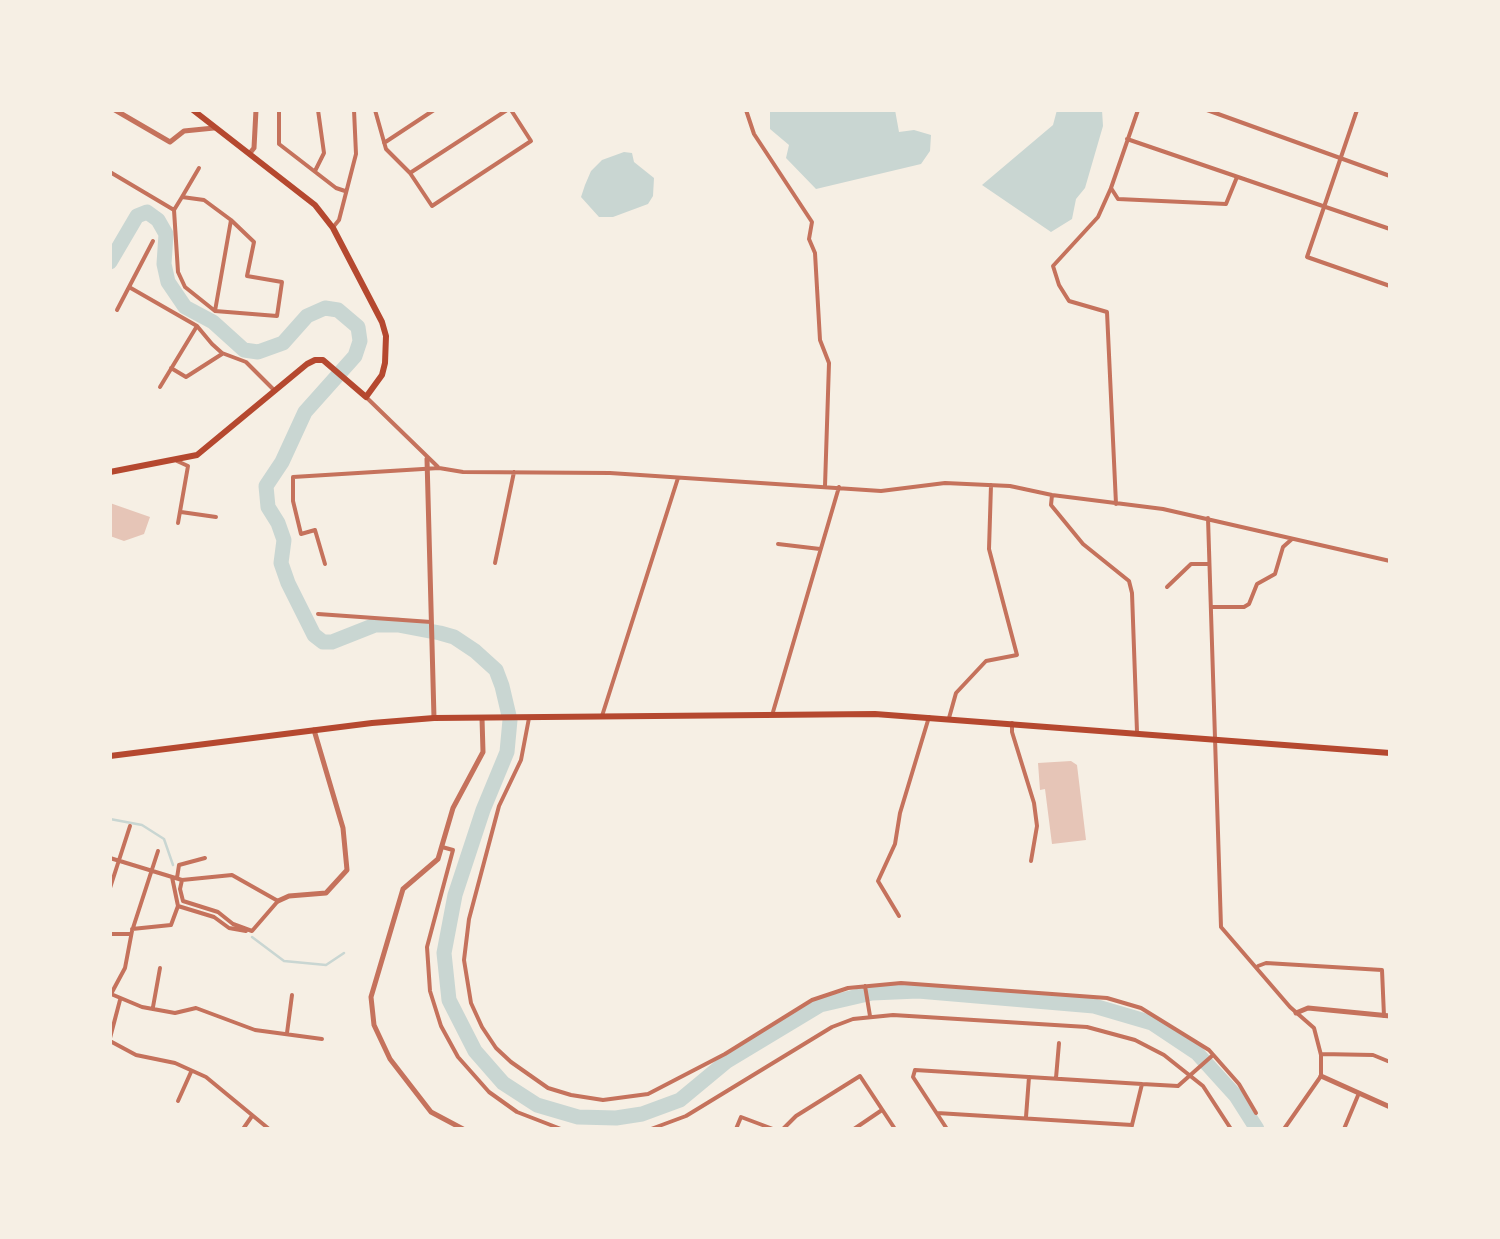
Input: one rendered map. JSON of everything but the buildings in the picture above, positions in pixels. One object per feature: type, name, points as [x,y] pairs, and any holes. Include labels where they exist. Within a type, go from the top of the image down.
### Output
[{"type":"main road","points":[[110,472],[197,455],[306,364],[323,360],[366,397],[382,375],[386,336],[332,228],[316,205],[193,110]]},
{"type":"main road","points":[[110,756],[434,718],[773,714],[929,717],[1390,753]]},
{"type":"street","points":[[115,110],[170,142],[184,131],[214,128]]},
{"type":"street","points":[[250,153],[254,148],[256,110]]},
{"type":"street","points":[[279,110],[279,144],[346,191]]},
{"type":"street","points":[[315,171],[324,153],[318,110]]},
{"type":"street","points":[[332,228],[339,220],[356,154],[354,110]]},
{"type":"street","points":[[375,110],[386,150],[410,173],[432,206],[531,141],[509,110],[410,173]]},
{"type":"street","points":[[384,143],[432,110]]},
{"type":"street","points":[[746,110],[754,134],[812,222],[809,239],[815,254],[820,340],[829,364],[825,486]]},
{"type":"street","points":[[1116,504],[1107,312],[1069,301],[1058,285],[1054,266],[1098,217],[1138,110]]},
{"type":"street","points":[[1207,110],[1390,176]]},
{"type":"street","points":[[1357,110],[1307,257],[1390,286]]},
{"type":"street","points":[[1128,139],[1390,229]]},
{"type":"street","points":[[182,197],[204,200],[254,242],[247,276],[282,282],[277,316],[215,311],[185,287],[178,272],[174,210],[199,168]]},
{"type":"street","points":[[110,172],[174,210]]},
{"type":"street","points":[[126,182],[132,173]]},
{"type":"street","points":[[1112,188],[1118,199],[1226,204],[1237,177]]},
{"type":"street","points":[[215,311],[230,220]]},
{"type":"street","points":[[116,310],[153,241]]},
{"type":"street","points":[[147,253],[154,257]]},
{"type":"street","points":[[129,287],[198,326],[222,353],[246,362],[275,391]]},
{"type":"street","points":[[114,299],[120,303]]},
{"type":"street","points":[[160,387],[198,326]]},
{"type":"street","points":[[172,368],[186,377],[222,353]]},
{"type":"street","points":[[366,397],[439,468]]},
{"type":"street","points":[[427,459],[434,718]]},
{"type":"street","points":[[177,461],[188,466],[178,524]]},
{"type":"street","points":[[325,564],[315,530],[302,534],[293,501],[293,477],[439,468],[463,472],[610,473],[881,491],[944,482],[991,485],[1208,518],[1390,560]]},
{"type":"street","points":[[494,563],[514,472]]},
{"type":"street","points":[[602,716],[678,478]]},
{"type":"street","points":[[949,719],[956,693],[986,661],[1017,655],[989,549],[991,485]]},
{"type":"street","points":[[773,714],[839,487]]},
{"type":"street","points":[[1052,495],[1051,505],[1083,544],[1128,582],[1132,593],[1137,734]]},
{"type":"street","points":[[180,512],[216,517]]},
{"type":"street","points":[[1208,518],[1221,927],[1296,1013],[1314,1028],[1321,1054],[1322,1076],[1284,1129]]},
{"type":"street","points":[[1210,607],[1249,604],[1257,584],[1275,574],[1283,547],[1292,540]]},
{"type":"street","points":[[778,544],[820,549]]},
{"type":"street","points":[[1168,587],[1190,564],[1209,564]]},
{"type":"street","points":[[318,614],[431,624]]},
{"type":"street","points":[[900,916],[878,880],[894,844],[929,717]]},
{"type":"street","points":[[463,1129],[432,1112],[390,1059],[374,1025],[371,998],[403,890],[438,859],[453,808],[483,752],[482,718]]},
{"type":"street","points":[[527,718],[522,760],[499,806],[469,919],[464,960],[471,1003],[482,1027],[496,1048],[548,1088],[584,1098],[648,1094],[725,1054],[812,1000],[900,983],[1107,998],[1158,1016],[1212,1056],[1239,1084],[1256,1113]]},
{"type":"street","points":[[1012,723],[1034,803],[1036,826],[1031,860]]},
{"type":"street","points":[[252,931],[278,901],[289,896],[326,893],[346,870],[343,828],[314,730]]},
{"type":"street","points":[[110,888],[130,826]]},
{"type":"street","points":[[442,847],[452,850],[427,947],[430,991],[441,1026],[458,1056],[489,1092],[518,1112],[561,1129]]},
{"type":"street","points":[[158,851],[132,932],[125,968],[111,994],[120,1000],[175,1013],[196,1008],[255,1030],[322,1039]]},
{"type":"street","points":[[110,858],[177,878],[232,875],[278,901]]},
{"type":"street","points":[[110,934],[171,924],[178,906],[179,864],[204,858]]},
{"type":"street","points":[[177,878],[184,901],[218,912],[233,924],[252,931]]},
{"type":"street","points":[[178,906],[214,917],[236,930],[252,931]]},
{"type":"street","points":[[1258,966],[1266,963],[1382,970],[1387,1016],[1308,1008],[1296,1013]]},
{"type":"street","points":[[153,1006],[160,968]]},
{"type":"street","points":[[160,978],[169,980]]},
{"type":"street","points":[[865,987],[870,1014]]},
{"type":"street","points":[[287,1033],[292,995]]},
{"type":"street","points":[[120,1000],[110,1040],[136,1055],[175,1063],[217,1084],[269,1129]]},
{"type":"street","points":[[651,1129],[686,1116],[832,1027],[870,1014],[1109,1031],[1150,1047],[1192,1075],[1231,1129]]},
{"type":"street","points":[[1056,1078],[1059,1043]]},
{"type":"street","points":[[1321,1054],[1373,1055],[1390,1062]]},
{"type":"street","points":[[947,1129],[912,1077],[916,1070],[1178,1086],[1212,1056]]},
{"type":"street","points":[[178,1101],[191,1072]]},
{"type":"street","points":[[782,1129],[860,1076],[894,1129]]},
{"type":"street","points":[[1322,1076],[1390,1107]]},
{"type":"street","points":[[1026,1118],[1029,1077]]},
{"type":"street","points":[[936,1113],[1132,1127],[1142,1084]]},
{"type":"street","points":[[1344,1129],[1360,1094]]},
{"type":"street","points":[[854,1129],[882,1110]]},
{"type":"street","points":[[242,1129],[252,1116]]},
{"type":"street","points":[[736,1129],[741,1116],[773,1129]]},
{"type":"shaded area","points":[[770,110],[895,110],[899,132],[914,130],[931,135],[930,151],[921,164],[816,189],[786,158],[789,145],[770,129]]},
{"type":"shaded area","points":[[1057,110],[1102,110],[1103,126],[1072,219],[1051,232],[982,185],[1053,125]]},
{"type":"shaded area","points":[[632,153],[634,162],[654,178],[653,196],[648,204],[613,217],[599,217],[581,197],[585,185],[602,160]]},
{"type":"waterway","points":[[110,262],[137,216],[147,212],[158,220],[166,234],[164,264],[168,282],[185,307],[213,322],[244,350],[258,352],[283,343],[307,316],[325,308],[338,310],[358,327],[360,341],[355,356],[305,412],[266,486],[268,507],[284,540],[281,563],[288,583],[314,635],[323,642],[375,625],[398,625],[454,637],[496,670],[510,720],[507,752],[455,895],[444,953],[449,1000],[475,1051],[503,1083],[537,1105],[578,1117],[642,1114],[680,1100],[727,1061],[820,1005],[872,993],[918,991],[1094,1006],[1152,1023],[1197,1053],[1236,1096],[1257,1129]]},
{"type":"waterway","points":[[110,819],[142,825],[164,839],[173,865]]},
{"type":"waterway","points":[[252,937],[284,961],[326,965],[344,953]]}]
